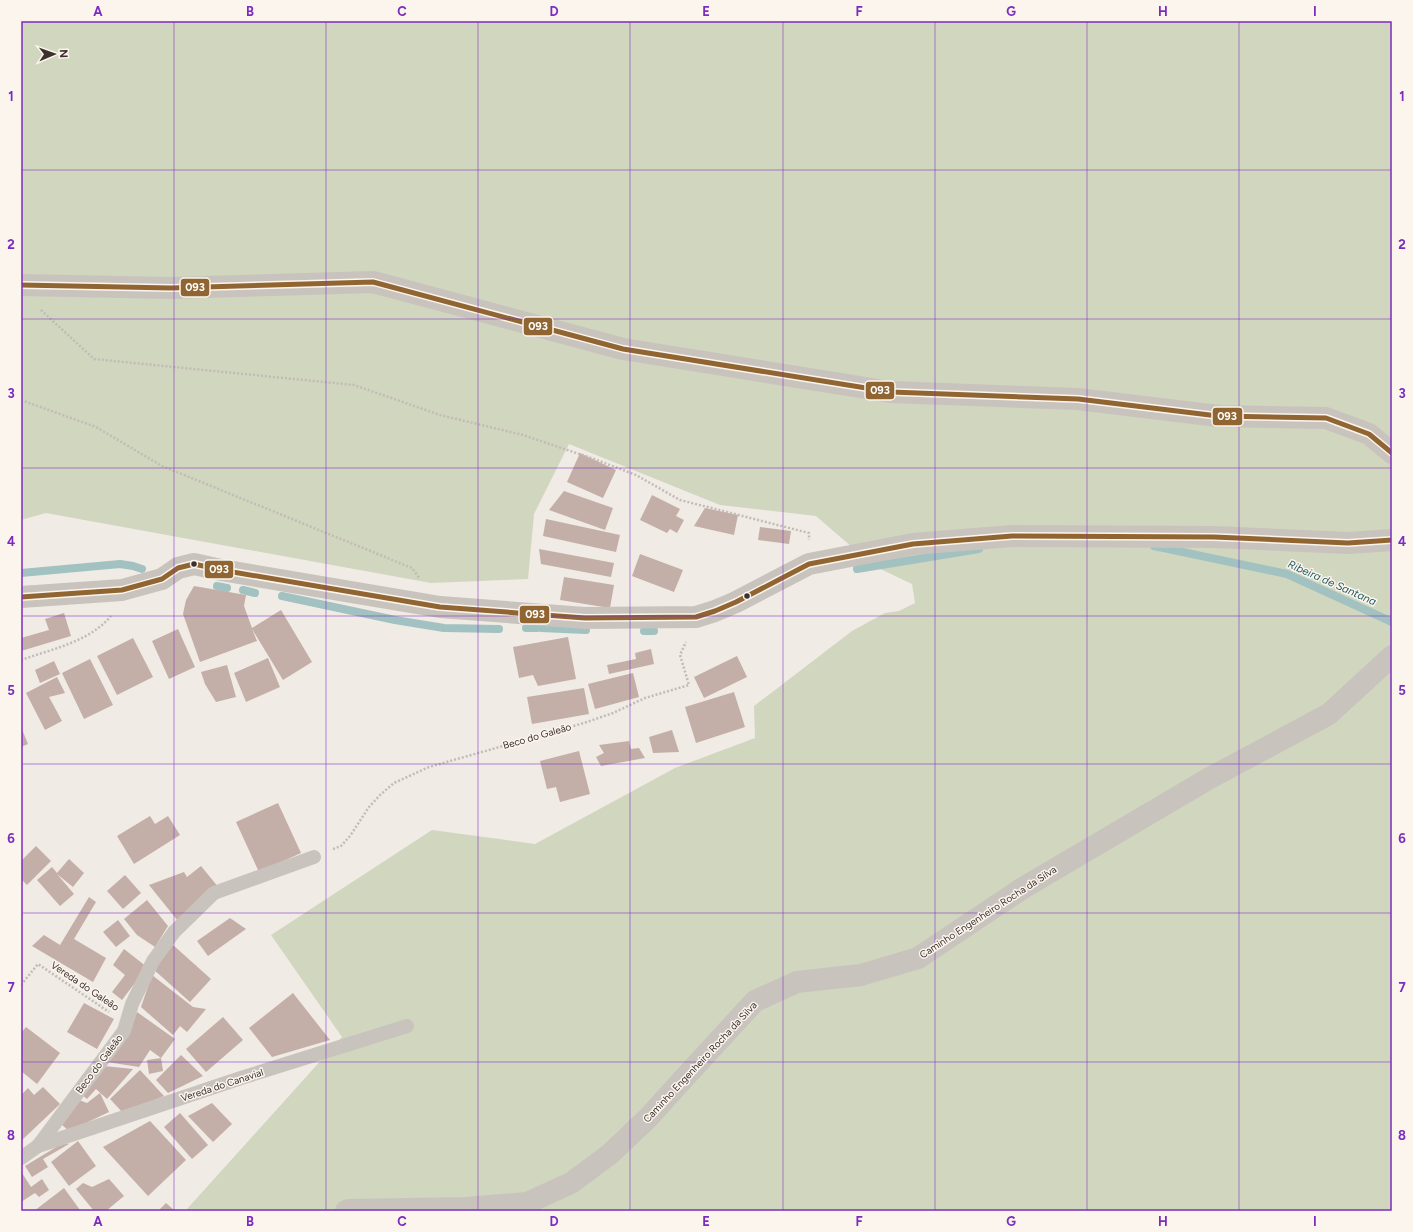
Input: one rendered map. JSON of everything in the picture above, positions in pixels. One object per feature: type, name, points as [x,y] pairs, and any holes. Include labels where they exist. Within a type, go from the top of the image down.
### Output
[{"type":"street","points":[[21,285],[171,288],[373,282],[623,349],[891,392],[1078,399],[1218,416],[1326,418],[1369,434],[1392,453]]},
{"type":"street","points":[[21,597],[122,590],[162,579],[178,568],[194,564],[221,570],[440,607],[585,618],[696,617],[736,602],[809,564],[913,544],[1012,536],[1214,537],[1348,544],[1392,540]]},
{"type":"street","name":"Caminho Engenheiro Rocha da Silva","points":[[346,1211],[466,1208],[527,1203],[571,1183],[610,1154],[649,1118],[755,1000],[797,982],[861,975],[918,958],[1023,888],[1208,779],[1329,714],[1392,656]]},
{"type":"lane","name":"Beco do Galeão","points":[[21,1158],[38,1146],[124,1030],[132,1004],[153,961],[174,932],[214,893],[314,857]]},
{"type":"lane","name":"Vereda do Canavial","points":[[38,1146],[241,1078],[407,1026]]},
{"type":"path","points":[[38,307],[94,358],[354,385],[440,415],[523,435],[587,456],[636,475],[680,500],[809,533],[809,564]]},
{"type":"path","points":[[21,400],[96,427],[162,466],[412,568],[422,581]]},
{"type":"path","points":[[21,660],[85,638],[103,625],[116,609],[122,590]]},
{"type":"path","name":"Beco do Galeão","points":[[341,846],[350,836],[369,808],[380,795],[394,783],[429,767],[584,723],[613,713],[645,698],[689,685],[680,655],[696,617]]},
{"type":"path","name":"Vereda do Galeão","points":[[21,986],[38,964],[126,1023]]},
{"type":"green space","points":[[21,21],[1392,21],[1392,1211],[187,1211],[187,1209],[342,1037],[271,935],[432,830],[535,844],[675,768],[755,738],[754,706],[852,631],[885,613],[899,611],[915,603],[912,584],[874,566],[816,516],[720,505],[569,444],[534,514],[528,579],[431,583],[46,513],[21,520]]},
{"type":"building","points":[[580,453],[616,470],[603,498],[567,482]]},
{"type":"building","points":[[564,491],[613,508],[605,530],[549,510]]},
{"type":"building","points":[[652,495],[680,509],[676,516],[684,520],[677,533],[670,529],[667,533],[640,520]]},
{"type":"building","points":[[705,508],[738,515],[734,535],[694,526]]},
{"type":"building","points":[[546,519],[620,535],[616,552],[543,536]]},
{"type":"building","points":[[760,527],[791,531],[789,544],[758,540]]},
{"type":"building","points":[[539,549],[614,563],[611,577],[541,564]]},
{"type":"building","points":[[640,554],[683,570],[674,592],[632,576]]},
{"type":"building","points":[[564,577],[614,585],[610,608],[560,600]]},
{"type":"building","points":[[194,586],[246,595],[244,606],[252,628],[281,610],[312,662],[283,680],[252,629],[257,641],[200,662],[183,614],[186,600]]},
{"type":"building","points":[[64,613],[71,636],[21,651],[21,638],[49,630],[45,619]]},
{"type":"building","points":[[178,629],[195,667],[169,679],[152,641]]},
{"type":"building","points":[[568,637],[576,679],[538,686],[533,675],[519,678],[513,647]]},
{"type":"building","points":[[133,638],[153,677],[117,695],[97,656]]},
{"type":"building","points":[[651,649],[654,664],[609,674],[607,665],[636,659],[635,653]]},
{"type":"building","points":[[737,656],[747,677],[704,698],[694,677]]},
{"type":"building","points":[[268,658],[280,687],[246,702],[234,673]]},
{"type":"building","points":[[90,659],[113,705],[84,719],[62,673]]},
{"type":"building","points":[[54,661],[60,674],[40,683],[35,670]]},
{"type":"building","points":[[227,665],[236,697],[216,702],[205,684],[201,672]]},
{"type":"building","points":[[633,673],[639,697],[595,709],[588,684]]},
{"type":"building","points":[[57,677],[65,693],[49,697],[62,721],[45,730],[26,693]]},
{"type":"building","points":[[584,688],[589,714],[532,724],[527,697]]},
{"type":"building","points":[[734,692],[745,727],[696,743],[685,707]]},
{"type":"building","points":[[21,727],[28,744],[21,747]]},
{"type":"building","points":[[672,730],[679,752],[653,753],[649,737]]},
{"type":"building","points":[[629,741],[631,749],[639,748],[645,758],[601,766],[596,757],[604,753],[599,745]]},
{"type":"building","points":[[579,751],[590,794],[560,802],[556,787],[547,789],[540,761]]},
{"type":"building","points":[[278,803],[301,853],[259,872],[236,822]]},
{"type":"building","points":[[150,816],[155,824],[168,816],[180,835],[134,864],[117,836]]},
{"type":"building","points":[[36,846],[51,861],[27,885],[21,879],[21,861]]},
{"type":"building","points":[[69,859],[84,873],[73,887],[57,874],[74,894],[60,906],[37,880],[52,867],[57,873]]},
{"type":"building","points":[[201,866],[219,888],[178,921],[149,885],[184,872],[187,877]]},
{"type":"building","points":[[125,875],[141,893],[123,909],[107,891]]},
{"type":"building","points":[[89,897],[96,902],[74,939],[106,958],[93,982],[32,946],[44,935],[60,945]]},
{"type":"building","points":[[147,900],[168,926],[155,947],[137,935],[124,919]]},
{"type":"building","points":[[230,918],[246,929],[208,956],[197,941]]},
{"type":"building","points":[[118,920],[130,936],[116,947],[103,932]]},
{"type":"building","points":[[173,945],[211,979],[190,1002],[153,969]]},
{"type":"building","points":[[124,949],[147,967],[122,1000],[112,992],[125,975],[113,965]]},
{"type":"building","points":[[152,975],[193,1007],[206,1009],[187,1032],[180,1026],[173,1035],[141,1007]]},
{"type":"building","points":[[293,993],[330,1040],[272,1057],[249,1028]]},
{"type":"building","points":[[84,1003],[114,1019],[97,1049],[67,1032]]},
{"type":"building","points":[[137,1012],[175,1039],[161,1058],[150,1050],[139,1067],[107,1062],[128,1036]]},
{"type":"building","points":[[223,1017],[243,1040],[206,1072],[186,1049]]},
{"type":"building","points":[[26,1027],[60,1053],[37,1084],[21,1071],[21,1033]]},
{"type":"building","points":[[181,1055],[203,1076],[168,1093],[156,1080]]},
{"type":"building","points":[[161,1058],[163,1071],[149,1074],[147,1060]]},
{"type":"building","points":[[104,1066],[133,1069],[107,1099],[96,1089],[87,1099],[80,1093]]},
{"type":"building","points":[[140,1070],[164,1096],[123,1113],[110,1099]]},
{"type":"building","points":[[43,1087],[60,1104],[21,1141],[21,1095],[28,1088],[34,1095]]},
{"type":"building","points":[[100,1093],[109,1112],[69,1131],[61,1124],[79,1100],[87,1103]]},
{"type":"building","points":[[212,1103],[232,1124],[213,1142],[188,1116]]},
{"type":"building","points":[[180,1113],[208,1145],[192,1159],[164,1127]]},
{"type":"building","points":[[150,1121],[186,1160],[148,1196],[103,1147]]},
{"type":"building","points":[[78,1141],[96,1166],[69,1186],[51,1162]]},
{"type":"building","points":[[63,1143],[69,1144],[43,1159],[48,1167],[32,1177],[25,1166]]},
{"type":"building","points":[[21,1173],[31,1187],[42,1179],[49,1190],[39,1197],[35,1193],[21,1202]]},
{"type":"building","points":[[109,1179],[124,1196],[106,1211],[94,1211],[76,1189],[83,1183],[92,1187]]},
{"type":"building","points":[[64,1188],[80,1210],[34,1211]]},
{"type":"building","points":[[166,1203],[175,1211],[158,1211]]},
{"type":"waterway","name":"Ribeira de Santana","points":[[1154,546],[1287,574],[1392,622]]},
{"type":"waterway","name":"Ribeira de Santana","points":[[857,569],[979,549]]},
{"type":"waterway","name":"Ribeira de Santana","points":[[21,573],[120,564],[142,569]]},
{"type":"waterway","name":"Ribeira de Santana","points":[[217,586],[227,588]]},
{"type":"waterway","name":"Ribeira de Santana","points":[[243,590],[255,593]]},
{"type":"waterway","name":"Ribeira de Santana","points":[[282,596],[395,620],[444,628],[499,629]]},
{"type":"waterway","name":"Ribeira de Santana","points":[[526,628],[537,628]]},
{"type":"waterway","name":"Ribeira de Santana","points":[[541,628],[586,630]]},
{"type":"waterway","name":"Ribeira de Santana","points":[[644,631],[654,631]]},
{"type":"transit line","name":"093","points":[[21,285],[171,288],[373,282],[623,349],[891,392],[1078,399],[1218,416],[1326,418],[1369,434],[1392,453]]},
{"type":"transit line","name":"093","points":[[21,597],[122,590],[162,579],[178,568],[194,564],[221,570],[440,607],[585,618],[696,617],[736,602],[809,564],[913,544],[1012,536],[1214,537],[1348,543],[1392,540]]}]
